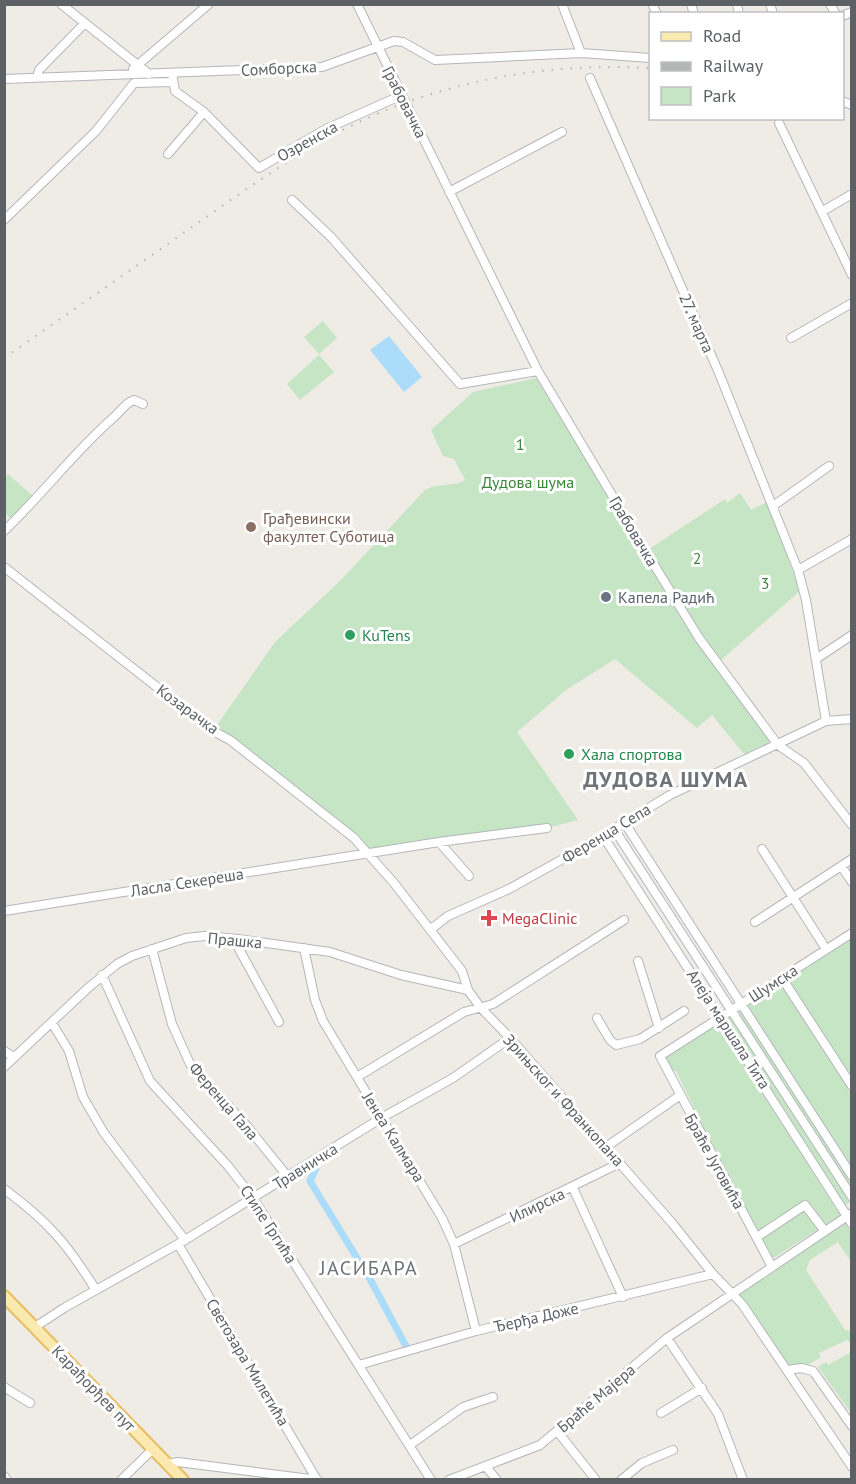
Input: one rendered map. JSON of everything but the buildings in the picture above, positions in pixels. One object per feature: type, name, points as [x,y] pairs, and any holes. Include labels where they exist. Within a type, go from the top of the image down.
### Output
[{"type":"main road","name":"Карађорђев пут","points":[[6,1300],[183,1479]]},
{"type":"street","points":[[62,4],[135,66],[149,74]]},
{"type":"street","points":[[129,75],[135,66],[209,4]]},
{"type":"street","name":"Грабовачка","points":[[357,4],[538,370],[699,638],[778,745],[804,763],[852,825]]},
{"type":"street","points":[[562,4],[581,53]]},
{"type":"street","points":[[36,77],[39,70],[85,23]]},
{"type":"street","name":"Сомборска","points":[[4,79],[149,74],[172,78],[322,67],[376,46],[400,41],[428,58],[439,61],[581,53],[649,58]]},
{"type":"street","points":[[4,220],[96,131],[134,83],[172,78]]},
{"type":"street","name":"Озренска","points":[[172,78],[175,91],[204,112],[259,168],[326,129],[402,95]]},
{"type":"street","name":"27. марта","points":[[590,78],[719,373],[798,570],[826,721]]},
{"type":"street","points":[[168,154],[204,112]]},
{"type":"street","points":[[779,123],[852,275]]},
{"type":"street","points":[[449,192],[562,132]]},
{"type":"street","points":[[823,211],[852,194]]},
{"type":"street","points":[[292,200],[331,237],[460,384],[538,370]]},
{"type":"street","points":[[791,338],[852,303]]},
{"type":"street","points":[[4,531],[38,498],[94,433],[115,417],[129,401],[134,400],[143,404]]},
{"type":"street","points":[[773,506],[829,466]]},
{"type":"street","points":[[798,570],[852,539]]},
{"type":"street","name":"Козарачка","points":[[4,567],[213,731],[230,740],[298,793],[369,853]]},
{"type":"street","points":[[816,659],[852,635]]},
{"type":"street","name":"Ференца Сепа","points":[[431,929],[448,916],[509,890],[670,795],[826,721],[852,719]]},
{"type":"street","name":"Алеја маршала Тита","points":[[624,822],[852,1176]]},
{"type":"street","name":"Ференца Сепа","points":[[369,853],[548,828]]},
{"type":"street","name":"Алеја маршала Тита","points":[[614,829],[852,1197]]},
{"type":"street","name":"Алеја маршала Тита","points":[[603,836],[849,1214],[852,1224]]},
{"type":"street","points":[[439,842],[469,876]]},
{"type":"street","points":[[762,849],[826,949]]},
{"type":"street","name":"Ласла Секереша","points":[[4,911],[369,853]]},
{"type":"street","name":"Зрињског и Франкопана","points":[[369,853],[462,971],[468,990],[480,1007],[510,1038],[620,1163],[713,1274],[742,1304],[852,1467]]},
{"type":"street","points":[[755,922],[852,859]]},
{"type":"street","points":[[841,866],[852,882]]},
{"type":"street","points":[[357,1077],[464,1012],[493,1004],[624,920]]},
{"type":"street","name":"Шумска","points":[[660,1056],[852,933]]},
{"type":"street","name":"Прашка","points":[[4,1067],[102,975],[132,956],[186,938],[205,936],[238,939],[330,952],[445,987],[468,990]]},
{"type":"street","points":[[238,939],[239,949],[279,1022]]},
{"type":"street","name":"Јенеа Калмара","points":[[304,948],[315,1000],[323,1021],[416,1172],[454,1244],[476,1331]]},
{"type":"street","name":"Ференца Гала","points":[[152,949],[172,1024],[190,1064],[246,1125],[288,1177]]},
{"type":"street","points":[[638,961],[659,1028]]},
{"type":"street","name":"Стипе Гргића","points":[[102,975],[150,1081],[228,1166],[253,1198],[431,1479]]},
{"type":"street","points":[[782,978],[852,1086]]},
{"type":"street","points":[[597,1018],[616,1045],[640,1039],[684,1011]]},
{"type":"street","name":"Светозара Милетића","points":[[52,1023],[69,1051],[83,1098],[104,1133],[181,1242],[318,1479]]},
{"type":"street","name":"Травничка","points":[[35,1327],[181,1242],[382,1117],[453,1078],[510,1038]]},
{"type":"street","points":[[4,1051],[14,1058]]},
{"type":"street","name":"Браће Југовића","points":[[660,1056],[771,1265]]},
{"type":"street","points":[[606,1147],[680,1096]]},
{"type":"street","name":"Илирска","points":[[454,1244],[573,1188],[620,1163]]},
{"type":"street","points":[[573,1188],[623,1297]]},
{"type":"street","points":[[4,1189],[41,1216],[66,1245],[96,1290]]},
{"type":"street","points":[[757,1237],[805,1205],[824,1230]]},
{"type":"street","name":"Браће Мајера","points":[[448,1479],[486,1467],[540,1445],[667,1338],[849,1214]]},
{"type":"street","name":"Ђерђа Доже","points":[[359,1365],[476,1331],[713,1274]]},
{"type":"street","points":[[667,1338],[718,1414],[743,1479]]},
{"type":"street","points":[[788,1370],[801,1368],[813,1371],[852,1426]]},
{"type":"street","points":[[4,1387],[30,1402]]},
{"type":"street","points":[[660,1413],[702,1388]]},
{"type":"street","points":[[410,1445],[463,1407],[493,1397]]},
{"type":"street","points":[[557,1431],[596,1479]]},
{"type":"street","points":[[121,1479],[153,1449]]},
{"type":"street","points":[[621,1479],[642,1463],[673,1450]]},
{"type":"street","points":[[168,1464],[178,1462],[318,1479]]},
{"type":"street","points":[[486,1467],[497,1479]]},
{"type":"street","points":[[4,1476],[8,1479]]},
{"type":"green space","points":[[323,321],[337,338],[319,354],[304,337]]},
{"type":"green space","points":[[319,355],[334,372],[300,400],[287,384]]},
{"type":"green space","points":[[536,378],[634,538],[774,744],[748,759],[712,715],[697,728],[615,659],[566,690],[517,732],[578,820],[547,828],[369,853],[213,731],[275,642],[340,581],[425,490],[465,480],[454,459],[443,456],[431,430],[473,392]]},
{"type":"green space","points":[[8,474],[34,497],[13,521],[5,513],[5,478]]},
{"type":"green space","points":[[740,493],[751,510],[767,502],[800,591],[721,660],[701,634],[649,549],[725,499],[727,503]]},
{"type":"green space","points":[[851,936],[851,1168],[748,1008],[743,1006]]},
{"type":"green space","points":[[742,1010],[851,1179],[851,1188],[738,1013]]},
{"type":"green space","points":[[731,1017],[850,1202],[844,1206],[847,1211],[770,1260],[695,1119],[698,1116],[676,1071],[670,1071],[662,1057],[721,1018],[721,1026],[836,1209],[843,1206],[726,1020]]},
{"type":"green space","points":[[844,1221],[851,1232],[851,1262],[838,1242],[810,1260],[806,1270],[845,1330],[851,1331],[851,1343],[847,1340],[819,1353],[821,1357],[805,1367],[789,1368],[735,1293]]},
{"type":"green space","points":[[851,1352],[851,1413],[818,1367],[826,1362],[828,1365]]},
{"type":"water","points":[[389,336],[422,377],[404,392],[370,350]]},
{"type":"waterway","points":[[318,1158],[310,1181],[371,1281],[408,1350]]},
{"type":"railway","points":[[4,358],[277,169],[339,132],[375,115],[451,88],[530,72],[570,68],[649,68]]},
{"type":"railway","points":[[844,114],[852,117]]},
{"type":"place","name":"Грађевински факултет Суботица","points":[[251,527]]},
{"type":"place","name":"Капела Радић","points":[[606,597]]},
{"type":"place","name":"KuTens","points":[[350,635]]},
{"type":"place","name":"Хала спортова","points":[[569,754]]},
{"type":"place","name":"MegaClinic","points":[[489,918]]},
{"type":"district","name":"ДУДОВА ШУМА","points":[[666,779]]},
{"type":"district","name":"ЈАСИБАРА","points":[[369,1268]]},
{"type":"park label","name":"1","points":[[520,444]]},
{"type":"park label","name":"Дудова шума","points":[[528,482]]},
{"type":"park label","name":"2","points":[[697,558]]},
{"type":"park label","name":"3","points":[[765,583]]}]
